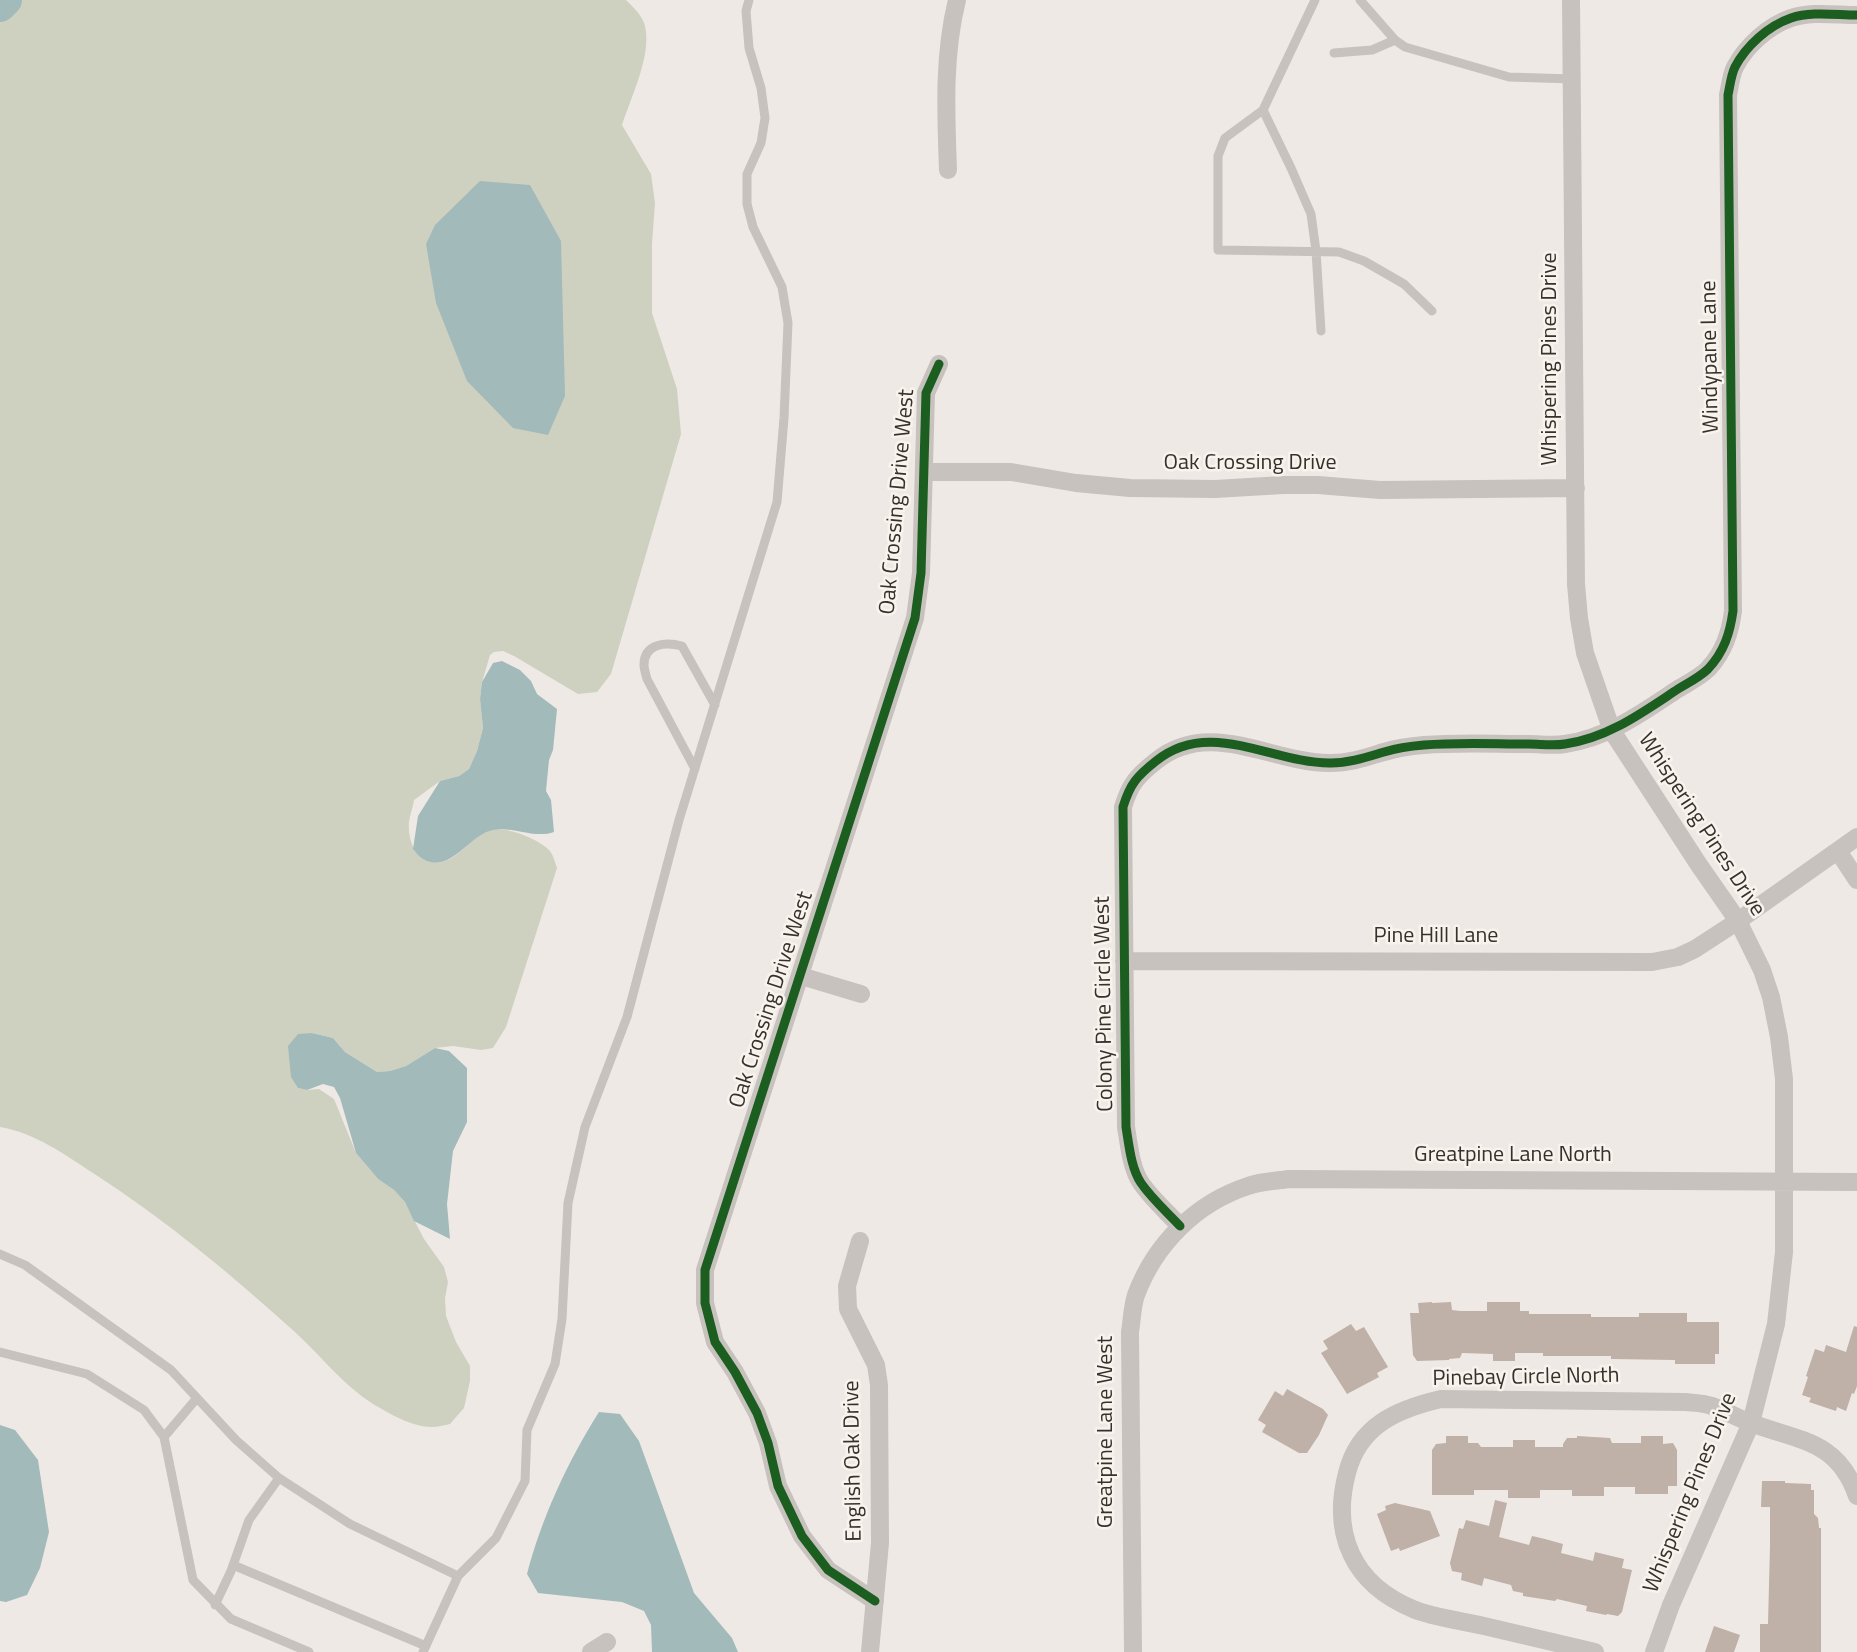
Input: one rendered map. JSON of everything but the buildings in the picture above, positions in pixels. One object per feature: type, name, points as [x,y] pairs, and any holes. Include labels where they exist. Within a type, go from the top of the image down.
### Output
[{"type":"street","points":[[948,171],[946,108],[948,45],[957,0]]},
{"type":"street","name":"Whispering Pines Drive","points":[[1571,0],[1576,584],[1585,653],[1612,731],[1738,921],[1762,970],[1771,997],[1784,1079],[1784,1252],[1776,1324],[1751,1423],[1671,1605],[1654,1652]]},
{"type":"street","name":"Windypane Lane","points":[[1144,770],[1164,755],[1188,746],[1210,742],[1235,744],[1306,761],[1332,764],[1413,746],[1436,744],[1565,744],[1612,731],[1707,670],[1720,653],[1730,632],[1733,611],[1728,95],[1734,69],[1749,46],[1770,29],[1791,18],[1815,15],[1857,15]]},
{"type":"street","name":"Oak Crossing Drive West","points":[[874,1601],[828,1569],[802,1536],[778,1485],[768,1443],[757,1413],[735,1372],[715,1342],[705,1303],[705,1270],[915,618],[921,573],[926,393],[939,364]]},
{"type":"street","name":"Oak Crossing Drive","points":[[924,472],[1011,472],[1076,483],[1130,488],[1215,489],[1318,485],[1380,490],[1576,489]]},
{"type":"street","name":"Colony Pine Circle West","points":[[1144,770],[1129,787],[1123,807],[1126,1127],[1130,1150],[1140,1181],[1180,1226]]},
{"type":"street","name":"Pine Hill Lane","points":[[1124,961],[1652,962],[1678,957],[1695,949],[1857,837]]},
{"type":"street","points":[[1838,851],[1857,880]]},
{"type":"street","points":[[801,976],[861,994]]},
{"type":"street","name":"Greatpine Lane North","points":[[1180,1226],[1211,1202],[1250,1185],[1289,1179],[1857,1182]]},
{"type":"street","name":"Greatpine Lane West","points":[[1132,1652],[1130,1332],[1135,1298],[1149,1265],[1180,1226]]},
{"type":"street","name":"English Oak Drive","points":[[860,1241],[847,1286],[848,1309],[876,1365],[879,1385],[880,1543],[870,1652]]},
{"type":"street","name":"Pinebay Circle North","points":[[1594,1652],[1414,1610],[1380,1592],[1359,1568],[1345,1542],[1341,1518],[1343,1488],[1350,1459],[1367,1434],[1389,1416],[1413,1406],[1441,1400],[1685,1402],[1712,1406],[1751,1423],[1815,1444],[1838,1460],[1851,1479],[1857,1496]]},
{"type":"lane","points":[[233,1565],[424,1649],[458,1576],[495,1538],[525,1480],[527,1430],[555,1364],[562,1319],[568,1203],[585,1127],[627,1017],[679,820],[777,502],[784,418],[788,323],[782,287],[753,227],[747,204],[747,174],[761,143],[765,118],[761,88],[749,48],[746,11],[749,0]]},
{"type":"lane","points":[[1315,0],[1263,110],[1225,138],[1218,156],[1218,250],[1339,252],[1364,261],[1404,284],[1431,312]]},
{"type":"lane","points":[[1360,0],[1395,40],[1405,47],[1509,77],[1573,79]]},
{"type":"lane","points":[[1334,53],[1372,50],[1395,40]]},
{"type":"lane","points":[[1263,110],[1311,214],[1316,251],[1321,331]]},
{"type":"lane","points":[[695,769],[647,680],[644,663],[648,651],[657,645],[669,643],[682,646],[715,705]]},
{"type":"lane","points":[[0,1254],[25,1265],[171,1370],[236,1440],[279,1478],[350,1524],[458,1576]]},
{"type":"lane","points":[[0,1352],[87,1374],[144,1410],[164,1437],[193,1580],[231,1619],[309,1652]]},
{"type":"lane","points":[[164,1437],[197,1398]]},
{"type":"lane","points":[[216,1605],[249,1520],[279,1478]]},
{"type":"green space","points":[[0,0],[626,0],[644,22],[646,50],[622,125],[651,174],[655,203],[652,244],[652,313],[677,389],[681,434],[611,674],[597,692],[578,694],[514,656],[503,651],[494,652],[490,655],[482,682],[480,699],[483,728],[469,769],[459,776],[440,781],[414,800],[409,822],[410,838],[417,853],[422,858],[436,863],[451,858],[485,833],[497,829],[530,838],[545,846],[552,854],[557,868],[506,1027],[493,1048],[481,1050],[453,1046],[435,1048],[406,1066],[377,1072],[345,1052],[333,1038],[312,1033],[298,1088],[319,1089],[334,1099],[356,1153],[378,1179],[394,1190],[405,1202],[424,1239],[444,1267],[448,1282],[445,1298],[446,1316],[456,1342],[470,1366],[470,1381],[464,1408],[450,1424],[432,1427],[417,1425],[373,1404],[342,1380],[296,1333],[248,1290],[147,1210],[49,1145],[25,1134],[0,1127]]},
{"type":"water","points":[[480,181],[530,185],[561,241],[565,396],[548,435],[513,428],[467,381],[436,303],[426,244],[435,225]]},
{"type":"water","points":[[502,661],[520,670],[531,681],[537,694],[557,709],[546,791],[551,800],[554,832],[539,834],[493,830],[476,838],[451,858],[433,863],[423,859],[413,849],[418,816],[440,781],[459,776],[469,769],[483,728],[480,699],[482,682],[493,663]]},
{"type":"water","points":[[312,1033],[333,1038],[345,1052],[377,1072],[406,1066],[435,1048],[449,1051],[467,1068],[467,1122],[453,1151],[447,1204],[450,1239],[414,1221],[405,1202],[394,1190],[378,1179],[356,1153],[340,1098],[334,1087],[323,1084],[307,1090],[298,1088],[291,1077],[288,1046],[298,1034]]},
{"type":"water","points":[[599,1412],[620,1414],[639,1441],[694,1593],[732,1638],[738,1652],[652,1652],[651,1625],[644,1611],[622,1602],[538,1593],[527,1574],[540,1532],[567,1470]]},
{"type":"water","points":[[0,1425],[15,1430],[38,1460],[49,1532],[40,1568],[27,1595],[6,1602],[0,1601]]},
{"type":"waterway","points":[[0,6],[6,0]]},
{"type":"cycle path","points":[[1180,1226],[1141,1183],[1131,1156],[1126,1127],[1123,807],[1128,792],[1139,776],[1156,761],[1177,748],[1198,743],[1242,746],[1309,761],[1338,763],[1419,745],[1463,743],[1556,745],[1581,741],[1624,723],[1708,669],[1725,642],[1733,611],[1728,95],[1732,77],[1735,67],[1751,44],[1766,31],[1782,22],[1807,15],[1857,15]]},
{"type":"cycle path","points":[[875,1601],[828,1570],[802,1536],[778,1486],[768,1443],[757,1413],[735,1372],[715,1342],[705,1303],[705,1270],[915,618],[921,573],[926,393],[939,364]]}]
